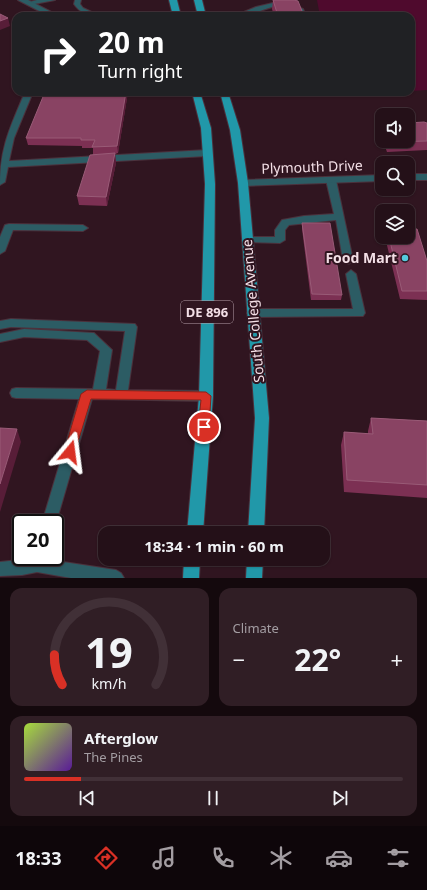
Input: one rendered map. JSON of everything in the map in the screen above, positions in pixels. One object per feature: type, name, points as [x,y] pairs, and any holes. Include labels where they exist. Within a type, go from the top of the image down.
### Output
[{"type":"main road","points":[[173,0],[176,12]]},
{"type":"main road","points":[[198,0],[201,12]]},
{"type":"main road","name":"DE 896","points":[[196,526],[206,396],[210,184],[206,128],[197,96]]},
{"type":"main road","name":"South College Avenue","points":[[225,96],[235,130],[243,183],[262,418],[256,526]]},
{"type":"main road","points":[[191,578],[192,566]]},
{"type":"main road","points":[[254,578],[255,566]]},
{"type":"street","points":[[25,2],[46,12]]},
{"type":"street","points":[[415,177],[427,177]]},
{"type":"street","name":"Plymouth Drive","points":[[243,183],[375,178]]},
{"type":"lane","points":[[25,2],[52,0]]},
{"type":"lane","points":[[78,0],[77,4],[80,9],[87,12]]},
{"type":"lane","points":[[250,12],[257,7],[272,4],[296,7],[302,12]]},
{"type":"lane","points":[[0,182],[10,138],[27,96]]},
{"type":"lane","points":[[4,164],[207,153]]},
{"type":"lane","points":[[331,180],[348,260]]},
{"type":"lane","points":[[247,240],[280,240],[280,230],[286,222],[304,219],[340,217]]},
{"type":"lane","points":[[0,250],[9,227],[83,228]]},
{"type":"lane","points":[[253,313],[359,313],[351,274]]},
{"type":"lane","points":[[4,323],[130,327],[121,395]]},
{"type":"lane","points":[[0,338],[24,333],[90,336],[106,350],[93,394],[52,514]]},
{"type":"lane","points":[[16,393],[206,396]]},
{"type":"lane","points":[[0,569],[22,568],[27,566]]},
{"type":"lane","points":[[61,566],[116,578]]},
{"type":"shaded area","points":[[317,0],[427,0],[427,90],[415,91],[415,12],[319,12]]},
{"type":"building","points":[[273,0],[298,1],[302,12],[277,12]]},
{"type":"building","points":[[0,14],[8,18],[0,21]]},
{"type":"building","points":[[43,96],[125,96],[117,146],[92,147],[95,140],[81,140],[81,138],[26,138]]},
{"type":"building","points":[[415,123],[427,123],[427,141],[415,141]]},
{"type":"building","points":[[115,153],[106,197],[77,196],[90,155]]},
{"type":"building","points":[[302,223],[330,223],[342,295],[312,294]]},
{"type":"building","name":"Food Mart","points":[[415,229],[417,229],[427,261],[427,291],[402,291],[391,244],[415,244]]},
{"type":"building","points":[[371,418],[427,421],[427,485],[347,480],[344,432],[373,434]]},
{"type":"building","points":[[0,428],[17,429],[0,484]]},
{"type":"place","name":"Food Mart","points":[[405,258]]},
{"type":"route","points":[[70,452],[87,394],[206,396],[204,427]]}]
